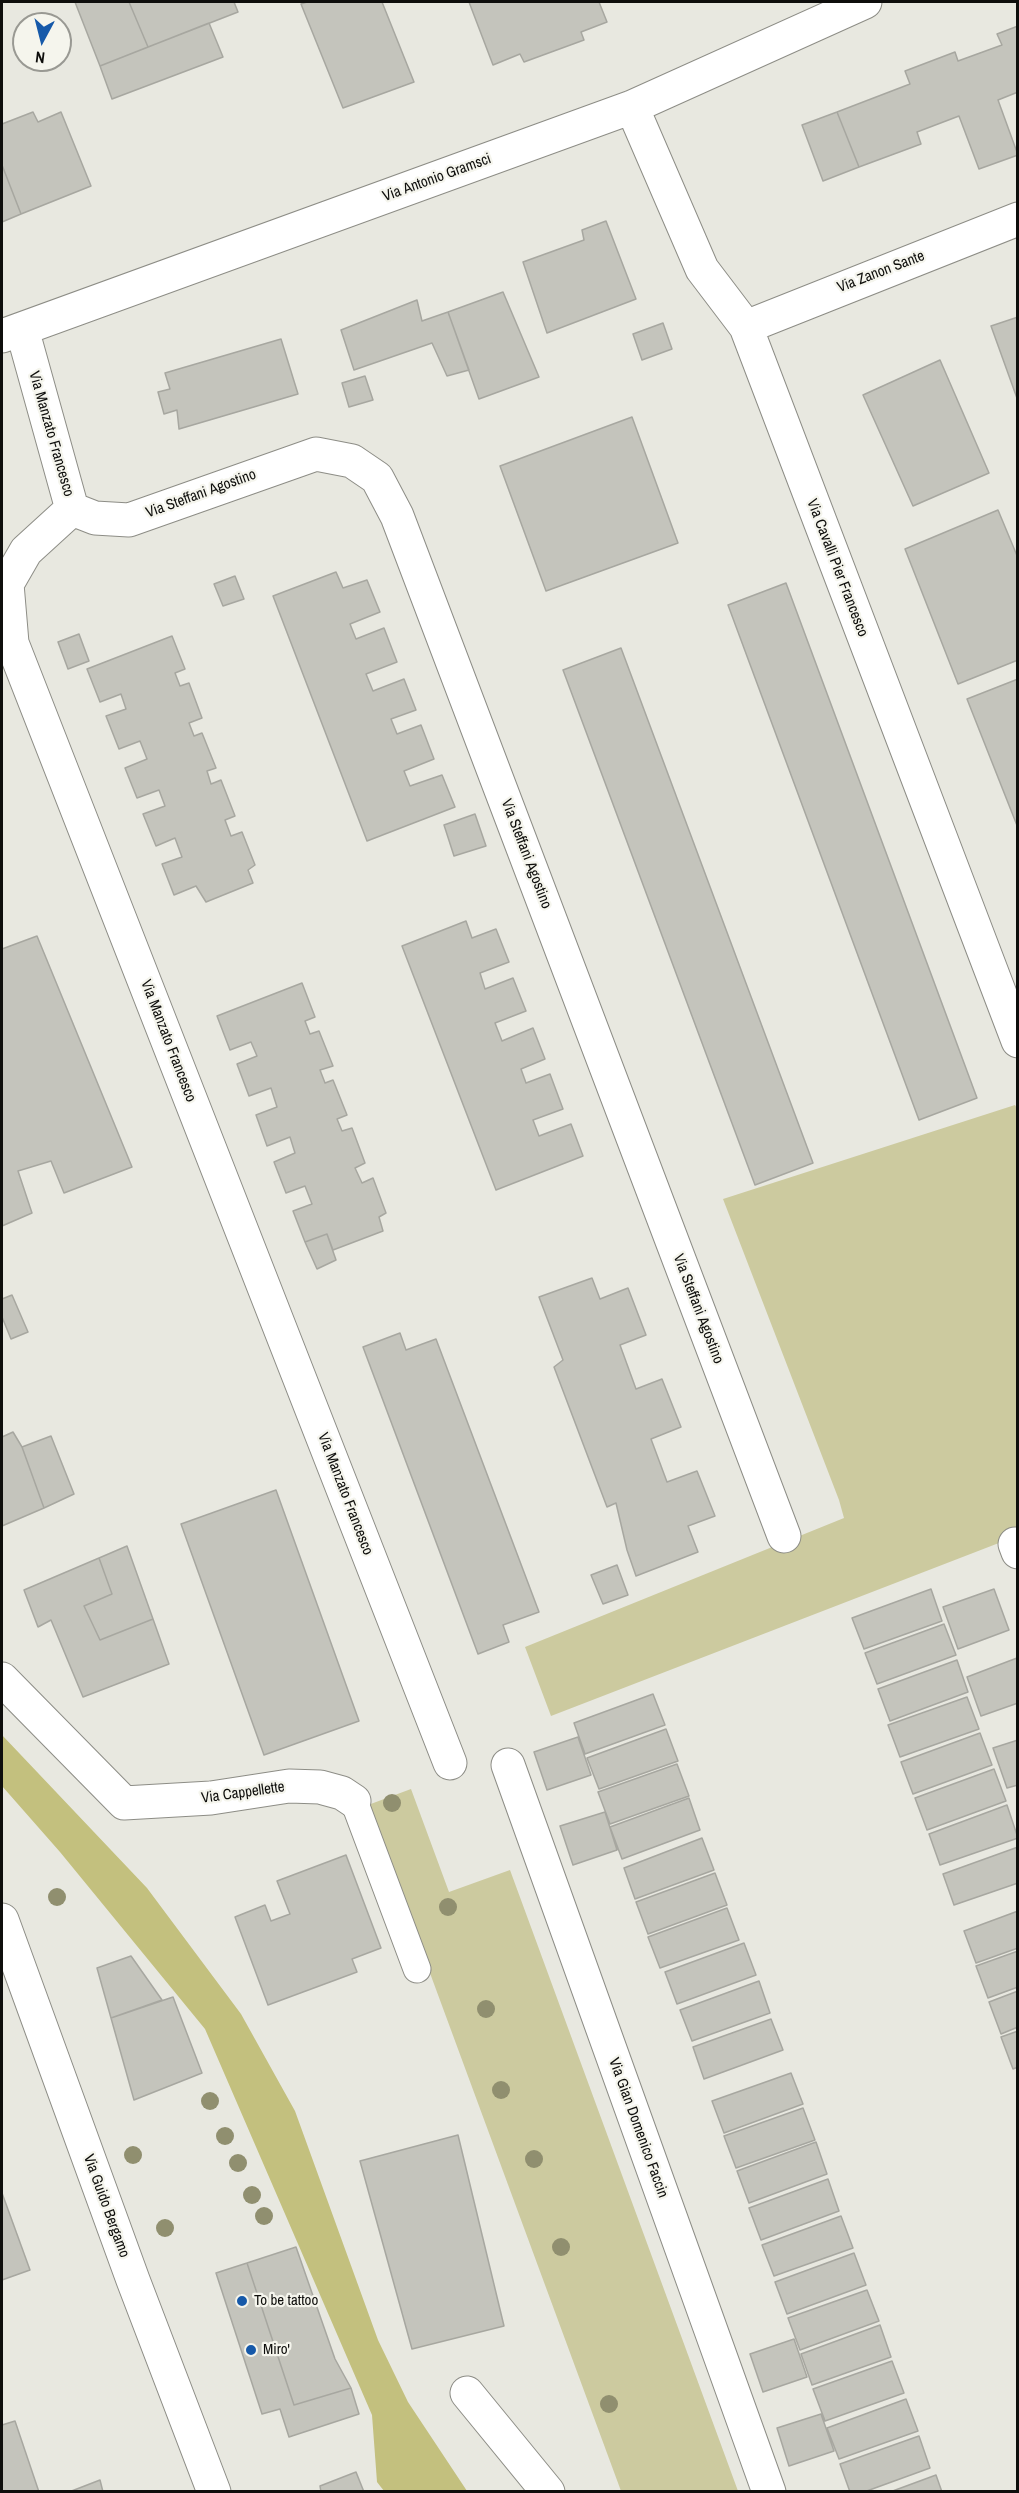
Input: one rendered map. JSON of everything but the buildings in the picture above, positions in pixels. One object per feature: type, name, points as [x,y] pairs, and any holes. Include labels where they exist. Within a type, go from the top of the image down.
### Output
[{"type":"street","name":"Via Antonio Gramsci","points":[[12,332],[632,107],[865,2]]},
{"type":"street","name":"Via Cavalli Pier Francesco","points":[[632,107],[702,269],[746,327],[1017,1041]]},
{"type":"street","name":"Via Zanon Sante","points":[[746,327],[1017,219]]},
{"type":"street","name":"Via Manzato Francesco","points":[[12,332],[72,509],[26,551],[7,585],[12,643],[450,1762]]},
{"type":"street","name":"Via Steffani Agostino","points":[[72,509],[95,518],[129,519],[316,454],[352,461],[377,478],[397,516],[784,1536]]},
{"type":"street","name":"Via Cappellette","points":[[2,1679],[124,1803],[211,1798],[289,1786],[320,1787],[342,1793],[354,1801]]},
{"type":"street","name":"Via Gian Domenico Faccin","points":[[508,1765],[769,2492]]},
{"type":"street","name":"Via Guido Bergamo","points":[[2,1920],[129,2269],[214,2492]]},
{"type":"street","points":[[467,2393],[548,2492]]},
{"type":"lane","name":"Via Cappellette","points":[[354,1801],[417,1969]]},
{"type":"shaded area","points":[[1015,1105],[1018,1110],[1017,1536],[551,1716],[525,1647],[844,1518],[723,1199]]},
{"type":"shaded area","points":[[2,1735],[147,1888],[241,2014],[295,2111],[378,2340],[408,2402],[467,2491],[384,2491],[377,2482],[372,2415],[205,2029],[60,1852],[2,1786]]},
{"type":"shaded area","points":[[411,1789],[449,1892],[510,1870],[738,2491],[621,2491],[368,1805]]},
{"type":"place","name":"To be tattoo","points":[[242,2301]]},
{"type":"place","name":"Miro'","points":[[251,2350]]}]
